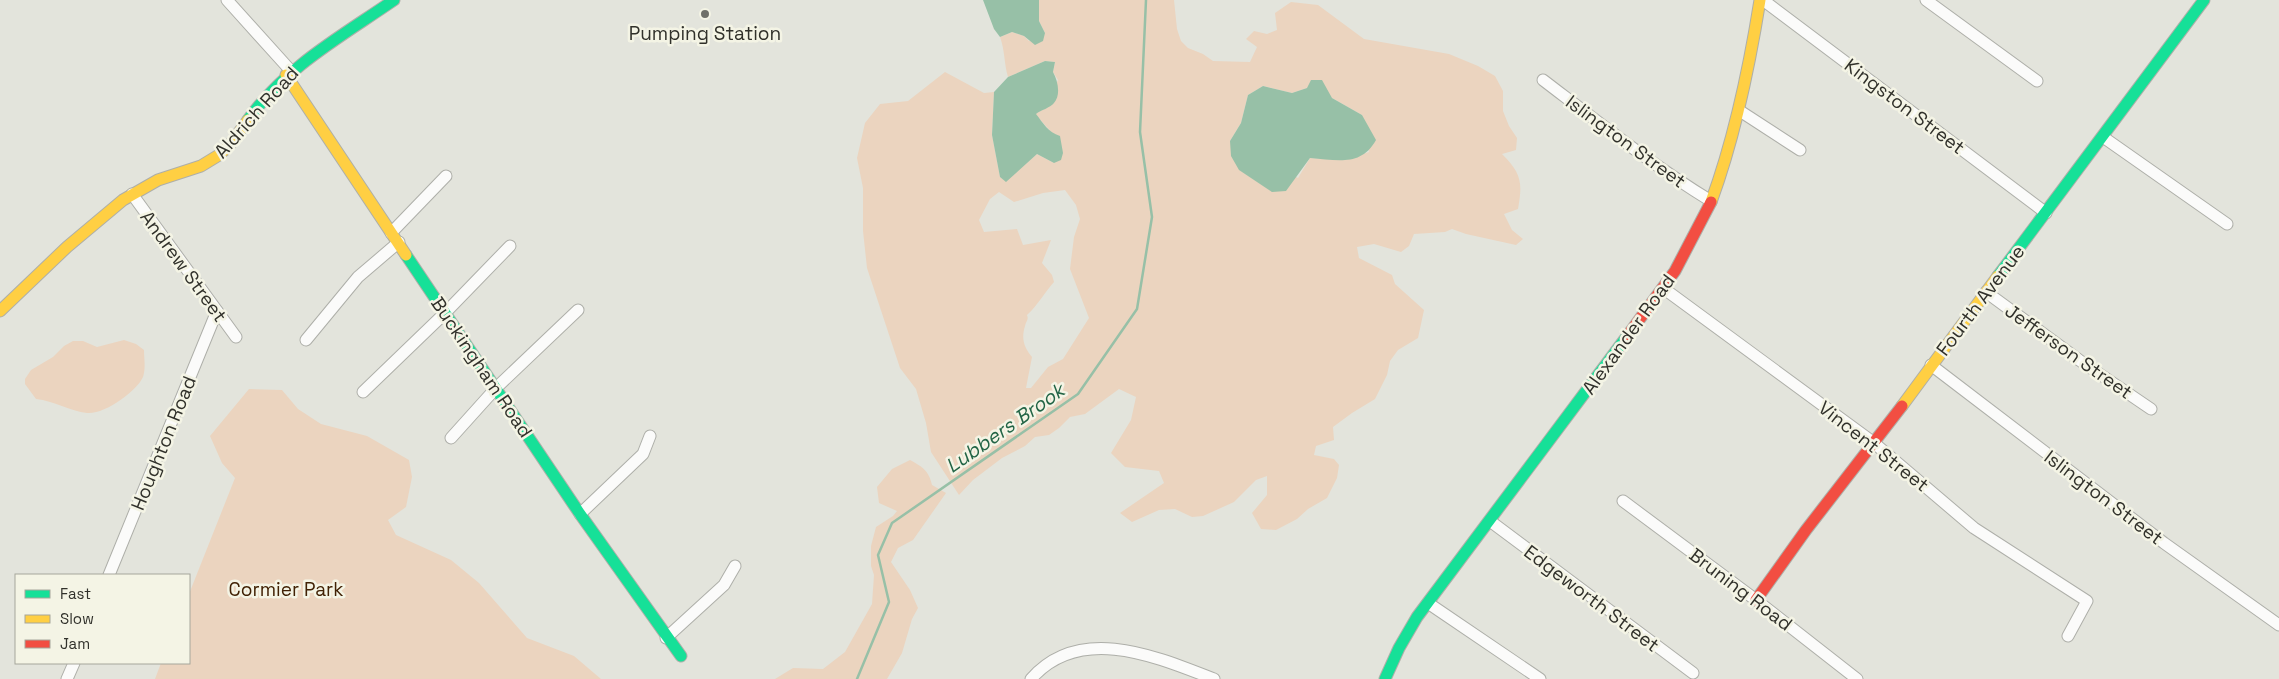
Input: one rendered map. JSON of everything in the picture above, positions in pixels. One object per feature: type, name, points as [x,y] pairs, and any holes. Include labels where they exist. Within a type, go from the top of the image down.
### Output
[{"type":"street","points":[[227,0],[288,73]]},
{"type":"street","name":"Aldrich Road","points":[[0,311],[73,241],[132,194],[158,180],[204,164],[219,155],[258,105],[288,73],[394,0]]},
{"type":"street","name":"Alexander Road","points":[[1385,679],[1399,648],[1428,603],[1675,271],[1711,200],[1740,111],[1752,56],[1761,0]]},
{"type":"street","name":"Kingston Street","points":[[1761,0],[2046,213]]},
{"type":"street","points":[[1926,0],[2037,81]]},
{"type":"street","name":"Fourth Avenue","points":[[1756,600],[1806,530],[1874,443],[2204,0]]},
{"type":"street","name":"Buckingham Road","points":[[288,73],[445,313],[580,514],[666,638],[681,656]]},
{"type":"street","name":"Islington Street","points":[[1543,80],[1655,164],[1711,200]]},
{"type":"street","points":[[1740,111],[1800,150]]},
{"type":"street","points":[[2103,137],[2227,224]]},
{"type":"street","points":[[306,340],[446,176]]},
{"type":"street","name":"Andrew Street","points":[[132,194],[236,338]]},
{"type":"street","points":[[362,392],[445,313],[510,246]]},
{"type":"street","name":"Vincent Street","points":[[1663,288],[1874,443],[1974,528],[2087,601],[2068,636]]},
{"type":"street","name":"Jefferson Street","points":[[1986,292],[2079,360],[2151,409]]},
{"type":"street","points":[[451,438],[496,388],[578,310]]},
{"type":"street","name":"Houghton Road","points":[[110,574],[217,311]]},
{"type":"street","name":"Islington Street","points":[[1931,365],[2164,543],[2279,625]]},
{"type":"street","points":[[580,514],[642,455],[650,436]]},
{"type":"street","name":"Bruning Road","points":[[1623,501],[1756,600],[1857,679]]},
{"type":"street","name":"Edgeworth Street","points":[[1490,522],[1693,673]]},
{"type":"street","points":[[666,638],[723,586],[735,566]]},
{"type":"street","points":[[1428,603],[1540,679]]},
{"type":"street","points":[[1030,679],[1043,667],[1062,656],[1103,648],[1127,650],[1214,679]]},
{"type":"street","points":[[67,679],[74,664]]},
{"type":"green space","points":[[1039,0],[1174,0],[1177,29],[1181,41],[1188,48],[1203,54],[1213,61],[1250,62],[1257,47],[1246,39],[1254,31],[1267,34],[1277,30],[1275,13],[1291,2],[1318,5],[1364,39],[1449,54],[1478,66],[1495,76],[1503,91],[1503,111],[1509,126],[1517,138],[1516,150],[1502,154],[1517,173],[1520,185],[1518,209],[1504,214],[1512,230],[1523,239],[1516,245],[1452,229],[1445,232],[1414,234],[1409,246],[1401,252],[1374,244],[1357,247],[1359,258],[1392,275],[1395,284],[1424,310],[1418,338],[1398,350],[1390,361],[1387,375],[1375,399],[1333,427],[1334,440],[1316,446],[1314,455],[1334,459],[1339,465],[1337,478],[1327,498],[1308,509],[1297,519],[1276,530],[1261,529],[1252,513],[1267,495],[1267,476],[1256,480],[1234,502],[1203,516],[1192,517],[1175,509],[1159,510],[1132,522],[1120,513],[1164,483],[1159,471],[1125,467],[1111,453],[1131,420],[1136,397],[1119,389],[1085,414],[1070,417],[1049,435],[1035,437],[1025,446],[1002,458],[973,480],[959,495],[931,452],[926,423],[916,389],[900,368],[867,268],[863,231],[863,188],[857,158],[865,123],[880,104],[908,101],[945,72],[984,93],[994,92],[992,135],[1000,177],[1006,181],[1037,154],[1054,163],[1053,134],[1035,114],[1044,109],[1058,80],[1053,72],[1055,62],[1045,61],[1008,77],[1000,37],[1012,32],[1024,36],[1029,41],[1045,33],[1039,21]],"holes":[[[1263,86],[1292,93],[1307,88],[1332,98],[1362,115],[1369,152],[1344,160],[1310,158],[1298,178],[1230,141],[1241,123],[1248,95]],[[1065,190],[1076,205],[1080,219],[1074,237],[1070,269],[1089,318],[1063,359],[1048,367],[1031,388],[1026,388],[1032,357],[1024,343],[1023,335],[1028,319],[1027,315],[1054,282],[1052,275],[1042,263],[1051,240],[1023,245],[1017,229],[984,232],[979,220],[990,199],[999,192],[1014,202],[1043,193]]]},
{"type":"green space","points":[[124,340],[136,344],[144,350],[145,367],[143,377],[140,383],[127,395],[102,410],[87,413],[36,399],[25,384],[25,379],[31,370],[53,357],[64,346],[73,341],[83,341],[97,347]]},
{"type":"green space","name":"Cormier Park","points":[[249,389],[282,390],[298,409],[321,424],[367,436],[409,460],[412,477],[406,507],[388,520],[396,535],[451,560],[479,583],[527,638],[574,656],[601,679],[155,679],[161,664],[190,664],[190,591],[235,478],[222,463],[210,436]]},
{"type":"green space","points":[[910,460],[925,470],[932,485],[946,493],[913,540],[898,548],[891,562],[910,590],[918,608],[912,619],[902,653],[887,679],[775,679],[793,668],[823,669],[845,652],[872,604],[874,575],[871,566],[871,546],[876,527],[893,516],[897,511],[879,503],[877,487],[892,469]]},
{"type":"shaded area","points":[[983,0],[1039,0],[1039,21],[1045,33],[1043,41],[1035,45],[1024,36],[1012,32],[1000,37],[994,29]]},
{"type":"shaded area","points":[[1045,61],[1055,62],[1053,72],[1058,96],[1052,105],[1036,114],[1049,130],[1060,136],[1063,153],[1061,160],[1054,163],[1037,154],[1006,182],[1000,177],[992,135],[994,92],[1008,77]]},
{"type":"shaded area","points":[[1311,80],[1322,80],[1332,98],[1362,115],[1376,140],[1370,149],[1356,158],[1339,160],[1310,158],[1286,191],[1272,192],[1239,170],[1231,156],[1230,141],[1241,123],[1248,95],[1263,86],[1292,93],[1307,88]]},
{"type":"waterway","name":"Lubbers Brook","points":[[857,679],[889,602],[878,555],[892,523],[1078,394],[1137,309],[1152,217],[1140,132],[1146,0]]},
{"type":"traffic: fast","points":[[248,120],[279,84],[297,68],[394,0]]},
{"type":"traffic: fast","points":[[1998,276],[2204,0]]},
{"type":"traffic: fast","points":[[406,255],[580,514],[681,656]]},
{"type":"traffic: fast","points":[[1385,679],[1399,648],[1417,617],[1628,335]]},
{"type":"traffic: slow","points":[[1711,202],[1727,153],[1740,102],[1760,0]]},
{"type":"traffic: slow","points":[[286,75],[406,255]]},
{"type":"traffic: slow","points":[[0,311],[67,247],[123,200],[158,180],[201,166],[219,155],[229,146],[248,120]]},
{"type":"traffic: slow","points":[[1902,406],[1998,276]]},
{"type":"traffic: jam","points":[[1628,335],[1675,271],[1711,202]]},
{"type":"traffic: jam","points":[[1756,600],[1806,530],[1902,406]]},
{"type":"place","name":"Pumping Station","points":[[705,14]]}]
